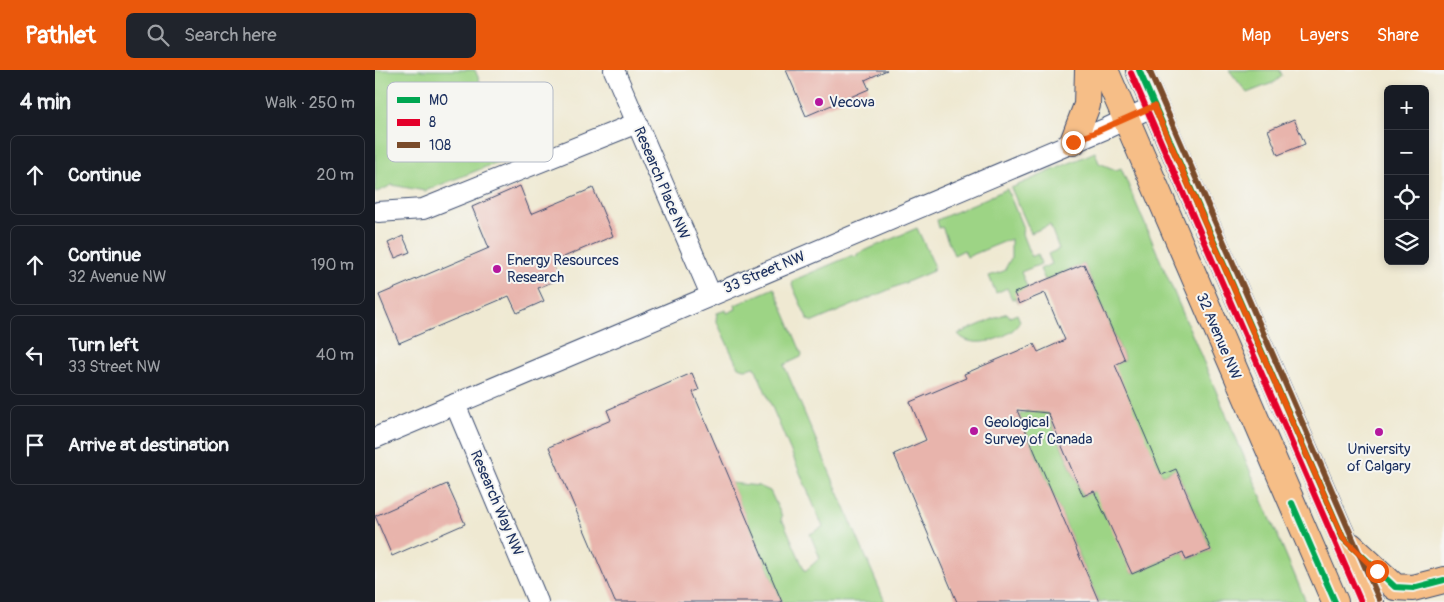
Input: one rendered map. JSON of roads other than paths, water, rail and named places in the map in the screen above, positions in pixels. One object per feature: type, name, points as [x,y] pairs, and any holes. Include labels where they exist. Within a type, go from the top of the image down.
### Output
[{"type":"main road","points":[[1073,142],[1087,105],[1088,70]]},
{"type":"main road","name":"32 Avenue NW","points":[[1105,70],[1335,602]]},
{"type":"main road","points":[[1139,70],[1371,602]]},
{"type":"main road","points":[[1343,538],[1395,586],[1413,588],[1444,580]]},
{"type":"street","name":"Research Place NW","points":[[614,70],[711,295]]},
{"type":"street","name":"33 Street NW","points":[[375,438],[1154,106]]},
{"type":"street","points":[[553,157],[637,123]]},
{"type":"street","points":[[378,212],[423,209],[540,162]]},
{"type":"street","name":"Research Way NW","points":[[455,404],[538,602]]},
{"type":"street","points":[[1411,602],[1444,588]]},
{"type":"place","name":"Vecova","points":[[819,102]]},
{"type":"place","name":"Energy Resources Research","points":[[497,269]]},
{"type":"place","name":"Geological Survey of Canada","points":[[974,431]]},
{"type":"place","name":"University of Calgary","points":[[1379,432]]}]
